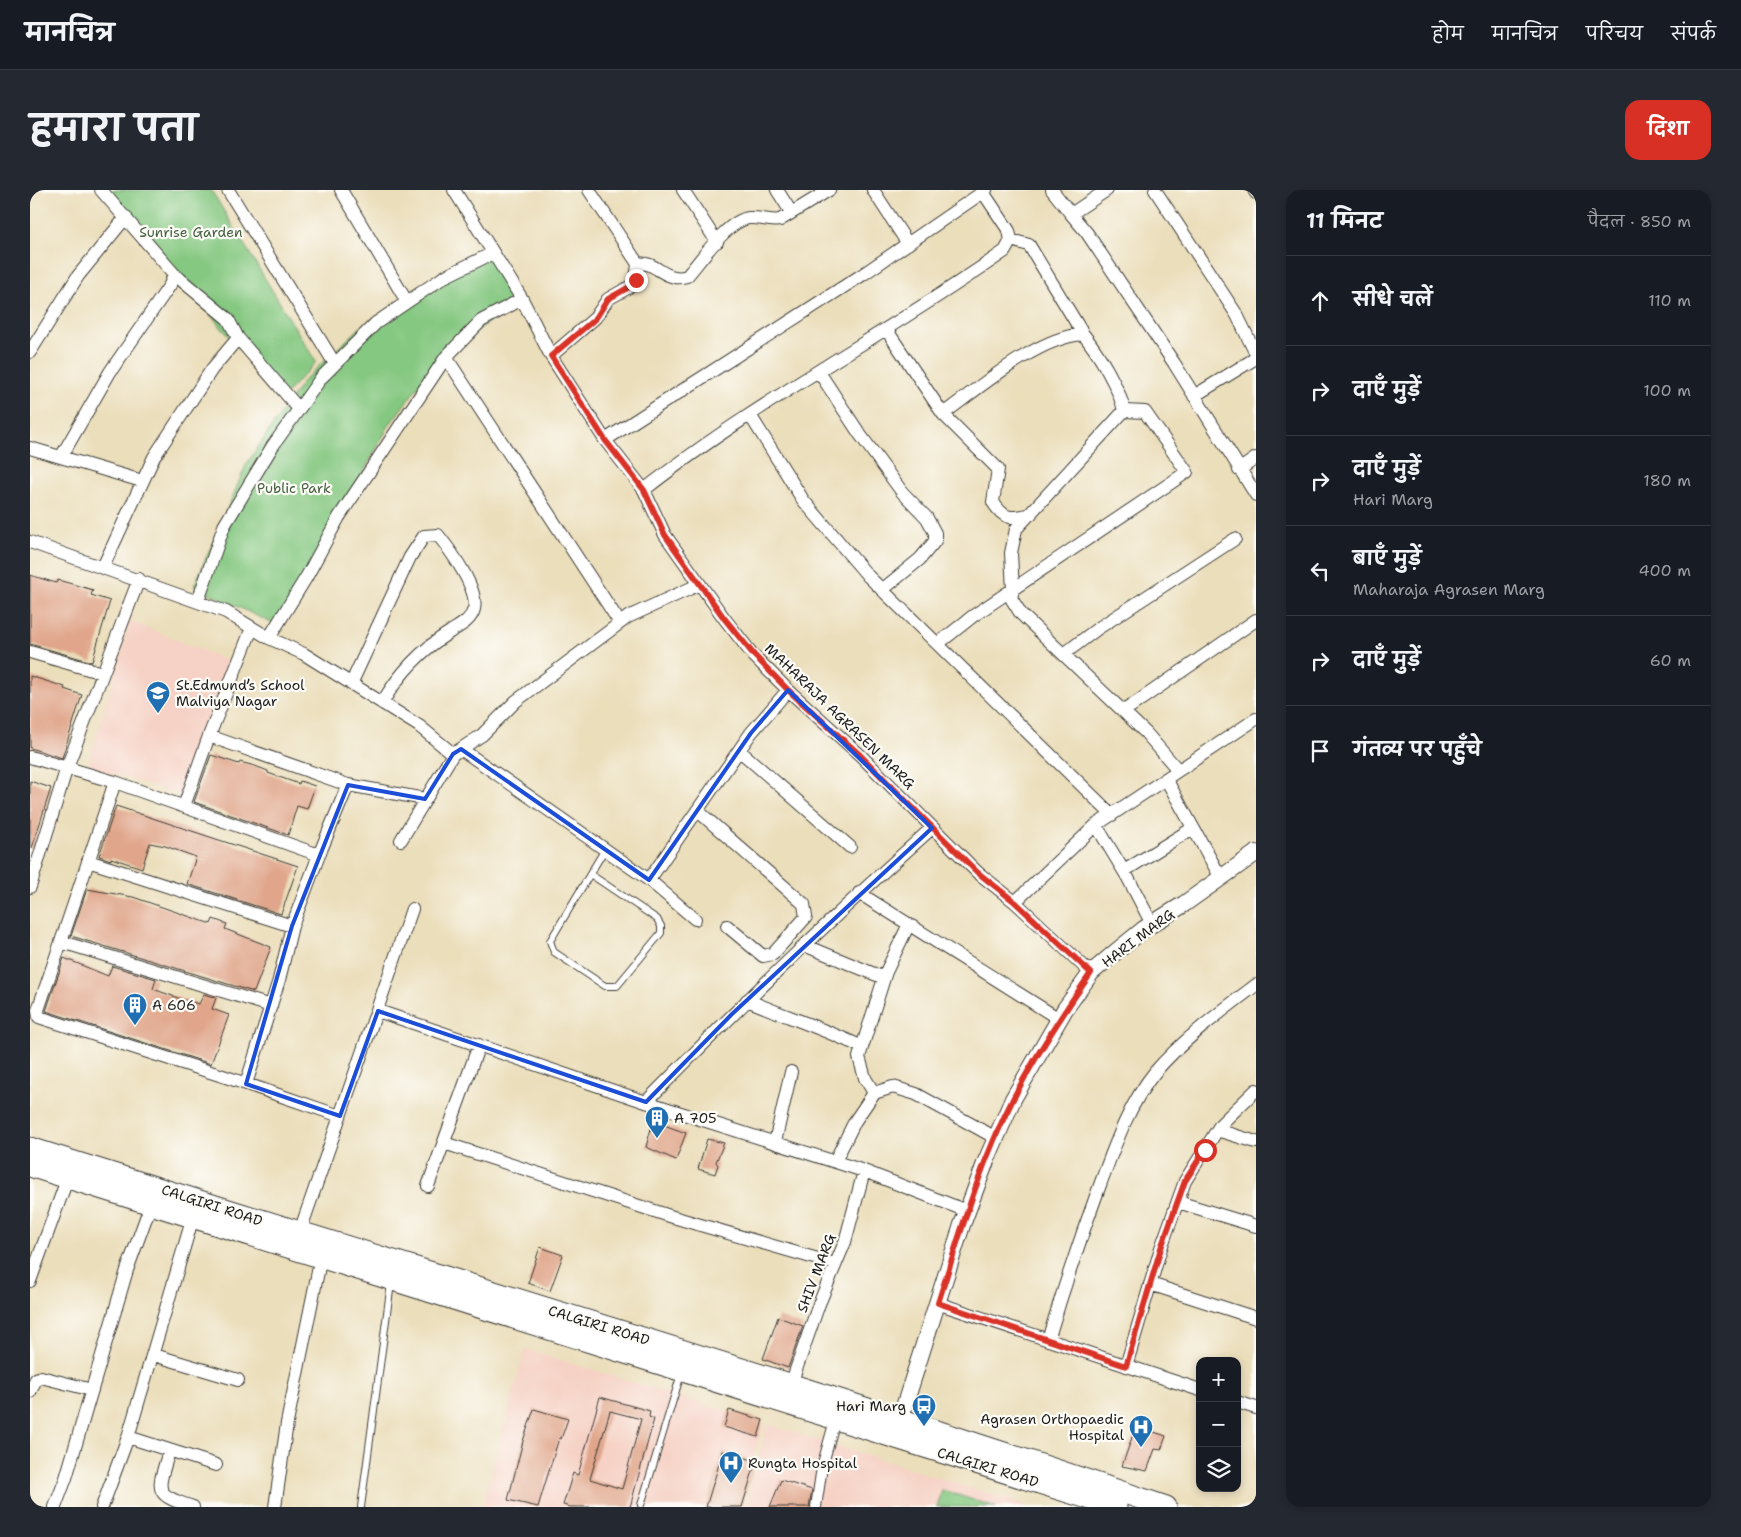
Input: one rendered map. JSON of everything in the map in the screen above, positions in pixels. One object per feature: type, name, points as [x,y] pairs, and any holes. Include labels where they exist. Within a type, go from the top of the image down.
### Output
[{"type":"main road","name":"CALGIRI ROAD","points":[[30,1148],[296,1241],[321,1257],[835,1420],[897,1428],[1166,1507]]},
{"type":"main road","name":"CALGIRI ROAD","points":[[30,1166],[193,1217],[296,1241],[791,1384],[897,1428],[1112,1506]]},
{"type":"street","points":[[101,190],[174,274],[228,319],[238,338],[299,409]]},
{"type":"street","points":[[228,190],[335,364]]},
{"type":"street","points":[[341,190],[406,302]]},
{"type":"street","name":"MAHARAJA AGRASEN MARG","points":[[454,190],[522,299],[551,356],[605,440],[644,490],[665,535],[754,655],[788,690],[860,755],[977,872],[1015,902],[1091,973]]},
{"type":"street","points":[[551,356],[596,318],[608,299],[631,286],[636,280],[638,264],[589,190]]},
{"type":"street","points":[[683,190],[717,242]]},
{"type":"street","points":[[777,190],[791,212]]},
{"type":"street","points":[[638,264],[646,263],[655,266],[674,278],[687,276],[725,230],[748,218],[771,221],[780,220],[829,190]]},
{"type":"street","points":[[873,190],[908,244]]},
{"type":"street","points":[[1052,190],[1087,233],[1194,396],[1256,495]]},
{"type":"street","points":[[1071,214],[1107,190]]},
{"type":"street","points":[[1155,190],[1237,315],[1256,356],[1194,396]]},
{"type":"street","points":[[605,440],[908,244],[985,191],[1009,231],[1011,240],[1005,251],[819,372],[694,450],[644,490]]},
{"type":"street","points":[[30,352],[78,276],[126,217]]},
{"type":"street","points":[[1011,240],[1029,245],[1083,334],[1094,348],[1121,398],[1124,411]]},
{"type":"street","points":[[198,601],[224,526],[272,447],[320,378],[376,323],[444,277],[493,253]]},
{"type":"street","points":[[61,457],[110,372],[170,285],[174,274]]},
{"type":"street","points":[[270,638],[307,576],[339,516],[446,357],[481,321],[522,299]]},
{"type":"street","points":[[886,329],[943,414],[998,469],[993,502],[1000,514],[1014,518],[1031,514]]},
{"type":"street","points":[[943,414],[1031,352],[1067,335],[1083,334]]},
{"type":"street","points":[[103,567],[154,457],[206,377],[238,338]]},
{"type":"street","points":[[446,357],[620,623]]},
{"type":"street","points":[[819,372],[859,433],[902,492],[927,518],[935,533],[935,542],[920,559],[882,590]]},
{"type":"street","points":[[1124,411],[1016,529],[1011,553],[1013,590],[1011,598],[1021,614],[1124,711],[1178,770]]},
{"type":"street","points":[[939,643],[973,616],[1187,472],[1145,412],[1124,411]]},
{"type":"street","points":[[750,415],[803,500],[882,590],[939,643],[1112,815]]},
{"type":"street","points":[[30,448],[142,481]]},
{"type":"street","points":[[1239,470],[1256,458]]},
{"type":"street","points":[[351,684],[410,557],[424,536],[438,535],[472,590],[474,608],[469,619],[436,640],[407,668],[394,682],[382,703]]},
{"type":"street","points":[[1064,654],[1097,629],[1235,538]]},
{"type":"street","points":[[30,542],[139,579],[226,612],[270,638],[304,654],[419,726],[604,848],[649,880],[695,919]]},
{"type":"street","points":[[30,887],[35,851],[139,579]]},
{"type":"street","points":[[401,840],[457,751],[482,735],[516,701],[628,617],[700,584]]},
{"type":"street","points":[[1124,711],[1256,620]]},
{"type":"street","points":[[184,806],[209,736],[252,628]]},
{"type":"street","points":[[30,652],[102,673]]},
{"type":"street","points":[[649,880],[740,751],[788,690]]},
{"type":"street","points":[[1015,902],[1096,825],[1256,719]]},
{"type":"street","points":[[209,736],[348,785],[425,800]]},
{"type":"street","points":[[740,751],[850,847]]},
{"type":"street","points":[[30,757],[115,782],[318,855]]},
{"type":"street","points":[[1166,779],[1221,878]]},
{"type":"street","points":[[115,782],[38,1010],[38,1017],[340,1116]]},
{"type":"street","points":[[246,1084],[271,1006],[292,926],[318,855],[348,785]]},
{"type":"street","points":[[698,811],[804,904],[807,910],[806,917],[768,956],[763,956],[727,926]]},
{"type":"street","points":[[1096,825],[1124,871],[1152,924]]},
{"type":"street","points":[[646,1102],[747,1000],[858,893],[932,828]]},
{"type":"street","points":[[1124,871],[1193,828]]},
{"type":"street","name":"HARI MARG","points":[[897,1428],[967,1211],[1013,1100],[1059,1020],[1091,973],[1152,924],[1256,853]]},
{"type":"street","points":[[88,862],[292,926]]},
{"type":"street","points":[[858,893],[1059,1020]]},
{"type":"street","points":[[296,1241],[412,909]]},
{"type":"street","points":[[874,1093],[865,1078],[859,1057],[884,978],[908,926]]},
{"type":"street","points":[[62,942],[271,1006]]},
{"type":"street","points":[[804,945],[884,978]]},
{"type":"street","points":[[1048,1340],[1074,1254],[1112,1152],[1132,1110],[1155,1072],[1195,1034],[1256,985]]},
{"type":"street","points":[[747,1000],[792,1019],[822,1028],[862,1047]]},
{"type":"street","points":[[378,1010],[646,1102],[835,1161],[967,1211]]},
{"type":"street","points":[[428,1186],[479,1045]]},
{"type":"street","points":[[775,1142],[791,1072]]},
{"type":"street","points":[[835,1161],[855,1121],[874,1093],[893,1087],[916,1094],[996,1138]]},
{"type":"street","points":[[1126,1366],[1150,1284],[1185,1181],[1218,1130],[1256,1090]]},
{"type":"street","points":[[1218,1130],[1256,1142]]},
{"type":"street","points":[[444,1143],[673,1217],[835,1264]]},
{"type":"street","name":"SHIV MARG","points":[[791,1384],[835,1264],[845,1242],[864,1171]]},
{"type":"street","points":[[30,1281],[68,1177]]},
{"type":"street","points":[[1178,1202],[1256,1226]]},
{"type":"street","points":[[55,1507],[66,1478],[127,1270],[151,1204]]},
{"type":"street","points":[[102,1507],[128,1437],[154,1355],[193,1217]]},
{"type":"street","points":[[276,1507],[287,1423],[321,1257]]},
{"type":"street","points":[[1150,1284],[1256,1318]]},
{"type":"street","points":[[938,1303],[1196,1389]]},
{"type":"street","points":[[154,1355],[238,1380]]},
{"type":"street","points":[[30,1392],[36,1380],[40,1378],[92,1390]]},
{"type":"street","points":[[1241,1403],[1256,1408]]},
{"type":"street","points":[[816,1507],[822,1467],[835,1420]]},
{"type":"street","points":[[128,1437],[216,1466]]},
{"type":"street","points":[[169,1451],[160,1483],[163,1494],[168,1499],[193,1507]]},
{"type":"lane","points":[[590,874],[657,919],[661,926],[661,933],[617,986],[605,986],[554,952],[550,947],[550,941],[604,848]]},
{"type":"lane","points":[[361,1507],[392,1280]]},
{"type":"lane","points":[[641,1505],[682,1371]]},
{"type":"highlighted area","points":[[788,690],[932,828],[731,1015],[646,1102],[378,1011],[340,1116],[246,1084],[292,926],[348,785],[425,799],[453,754],[461,749],[649,880],[751,733]]},
{"type":"shaded area","name":"St.Edmund’s School Malviya Nagar","points":[[130,621],[230,662],[184,796],[88,766]]},
{"type":"shaded area","points":[[525,1349],[764,1423],[739,1507],[482,1507]]},
{"type":"shaded area","points":[[767,1424],[1031,1507],[745,1507]]},
{"type":"green space","name":"Sunrise Garden","points":[[103,190],[211,190],[316,362],[282,398]]},
{"type":"green space","name":"Public Park","points":[[484,244],[517,302],[441,356],[390,424],[278,626],[194,586],[247,463],[304,380],[363,325],[438,277]]},
{"type":"green space","points":[[942,1490],[996,1507],[937,1507]]},
{"type":"building","points":[[30,575],[56,583],[58,580],[93,590],[91,595],[110,601],[92,662],[30,644]]},
{"type":"building","points":[[30,676],[65,687],[64,689],[82,695],[62,758],[30,748]]},
{"type":"building","points":[[211,755],[239,764],[240,762],[255,766],[268,771],[268,773],[299,784],[300,781],[315,786],[307,809],[297,806],[288,835],[194,802]]},
{"type":"building","points":[[30,781],[51,788],[32,848],[30,848]]},
{"type":"building","points":[[116,806],[298,866],[281,914],[187,884],[196,857],[165,846],[150,843],[142,868],[99,856]]},
{"type":"building","points":[[87,889],[133,897],[211,924],[213,919],[227,924],[225,929],[271,947],[254,992],[71,936]]},
{"type":"building","points":[[64,958],[108,976],[112,966],[156,979],[153,989],[199,1004],[204,994],[216,998],[212,1009],[229,1015],[211,1064],[46,1011]]},
{"type":"building","points":[[653,1121],[686,1133],[676,1160],[646,1147]]},
{"type":"building","points":[[707,1139],[724,1143],[716,1162],[718,1165],[715,1174],[698,1169]]},
{"type":"building","points":[[540,1247],[563,1255],[550,1291],[528,1283]]},
{"type":"building","points":[[778,1317],[803,1326],[788,1368],[763,1359]]},
{"type":"building","points":[[600,1397],[650,1411],[649,1417],[654,1419],[630,1507],[570,1507],[563,1505],[573,1473],[578,1475]],"holes":[[[610,1411],[641,1419],[622,1489],[590,1479]]]},
{"type":"building","points":[[534,1409],[568,1419],[561,1439],[559,1438],[538,1507],[508,1500],[523,1441]]},
{"type":"building","points":[[729,1410],[763,1420],[758,1437],[724,1427]]},
{"type":"building","points":[[1136,1426],[1166,1436],[1161,1450],[1155,1449],[1147,1471],[1122,1466]]},
{"type":"building","name":"Rungta Hospital","points":[[723,1451],[756,1461],[742,1507],[706,1507]]},
{"type":"building","points":[[781,1480],[812,1490],[809,1507],[770,1507]]},
{"type":"place","name":"St.Edmund’s School Malviya Nagar","points":[[158,714]]},
{"type":"place","name":"A 606","points":[[135,1026]]},
{"type":"place","name":"A 705","points":[[657,1139]]},
{"type":"place","name":"Hari Marg","points":[[924,1427]]},
{"type":"place","name":"Agrasen Orthopaedic Hospital","points":[[1141,1448]]},
{"type":"place","name":"Rungta Hospital","points":[[731,1484]]},
{"type":"route","points":[[636,280],[631,286],[608,299],[596,318],[551,356],[605,440],[644,490],[665,535],[724,618],[754,655],[788,690],[860,755],[977,872],[1015,902],[1091,973],[1066,1009],[1013,1100],[986,1161],[962,1225],[938,1303],[1126,1366],[1161,1248],[1185,1181],[1205,1150]]}]
